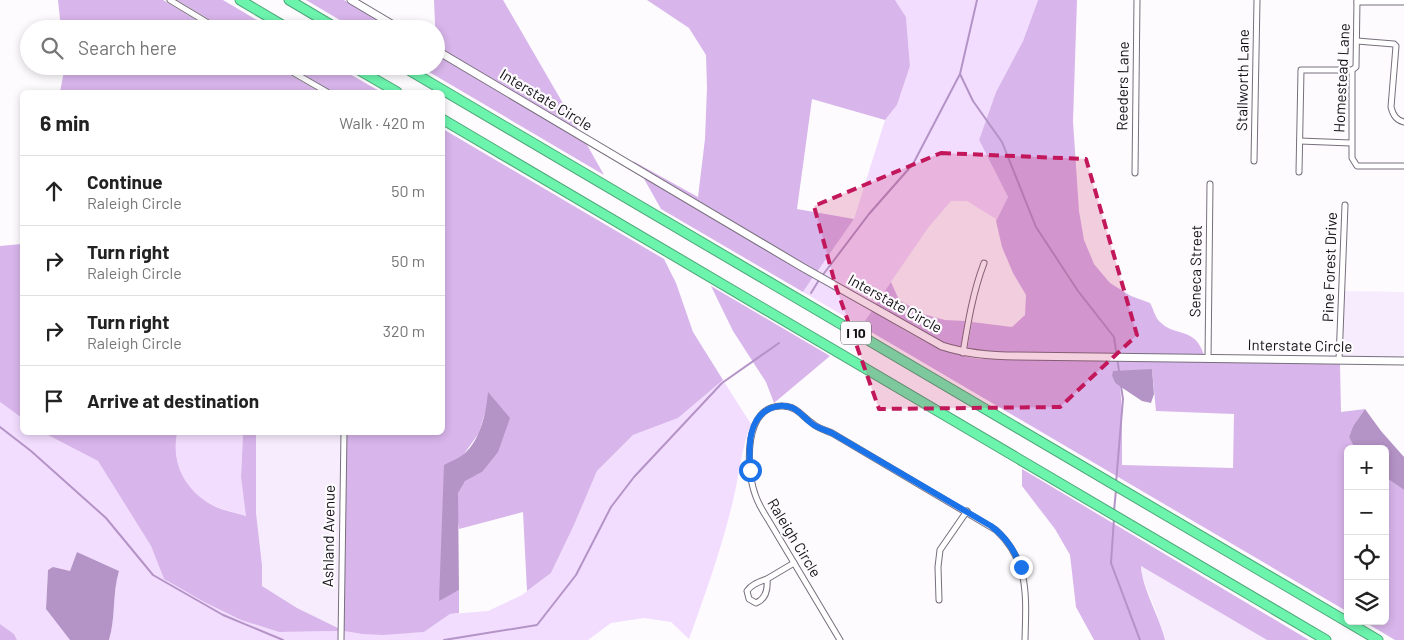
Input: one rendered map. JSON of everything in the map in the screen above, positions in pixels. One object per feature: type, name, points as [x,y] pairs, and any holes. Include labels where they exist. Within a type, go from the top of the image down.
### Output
[{"type":"highway","points":[[240,0],[274,20]]},
{"type":"highway","points":[[289,0],[323,20]]},
{"type":"highway","points":[[368,75],[394,90]]},
{"type":"highway","name":"I 10","points":[[417,75],[443,90]]},
{"type":"highway","name":"I 10","points":[[445,91],[1378,640]]},
{"type":"highway","name":"I 10","points":[[445,121],[1326,640]]},
{"type":"street","points":[[170,0],[203,20]]},
{"type":"street","points":[[351,0],[385,20]]},
{"type":"street","name":"Reeders Lane","points":[[1134,173],[1137,0]]},
{"type":"street","name":"Stallworth Lane","points":[[1254,161],[1256,0]]},
{"type":"street","points":[[1357,1],[1404,2]]},
{"type":"street","name":"Homestead Lane","points":[[1357,1],[1356,67],[1352,70],[1352,158],[1357,166],[1404,166]]},
{"type":"street","points":[[1357,41],[1394,44],[1396,46],[1391,107],[1393,114],[1399,121],[1404,122]]},
{"type":"street","name":"Interstate Circle","points":[[445,55],[834,286],[932,342],[963,353],[1017,356],[1404,361]]},
{"type":"street","points":[[1300,172],[1301,70],[1352,70]]},
{"type":"street","points":[[298,75],[324,90]]},
{"type":"street","points":[[1300,141],[1352,143]]},
{"type":"street","name":"Seneca Street","points":[[1208,359],[1210,184]]},
{"type":"street","name":"Pine Forest Drive","points":[[1339,360],[1344,205]]},
{"type":"street","points":[[963,353],[975,290],[984,263]]},
{"type":"street","name":"Raleigh Circle","points":[[840,640],[759,504],[753,487],[750,470],[752,431],[764,412],[775,406],[794,409],[813,424],[832,433],[967,511],[1005,538],[1017,558],[1025,587],[1025,640]]},
{"type":"street","name":"Ashland Avenue","points":[[341,638],[344,435]]},
{"type":"street","points":[[939,600],[938,567],[940,550],[967,511]]},
{"type":"street","points":[[767,579],[767,590],[762,600],[756,603],[749,599],[747,592],[754,584],[767,579],[794,563]]},
{"type":"highlighted area","points":[[941,153],[1086,159],[1137,335],[1060,407],[879,409],[836,287],[814,206]]},
{"type":"shaded area","points":[[58,0],[163,0],[196,20],[60,20]]},
{"type":"shaded area","points":[[177,0],[223,0],[257,20],[210,20]]},
{"type":"shaded area","points":[[306,0],[344,0],[378,20],[340,20]]},
{"type":"shaded area","points":[[434,0],[503,0],[579,131],[445,51],[445,20],[435,20]]},
{"type":"shaded area","points":[[647,0],[895,0],[906,17],[910,66],[897,105],[885,120],[812,99],[797,209],[854,219],[817,272],[636,165],[633,161],[698,197],[705,139],[706,55],[689,28]]},
{"type":"shaded area","points":[[895,0],[1038,0],[1023,41],[996,92],[979,140],[1008,197],[996,221],[996,219],[967,201],[951,201],[928,228],[875,305],[817,272],[854,219],[885,120],[897,105],[910,66],[906,17]]},
{"type":"shaded area","points":[[1038,0],[1077,0],[1073,121],[1079,211],[1084,240],[1094,264],[1110,283],[1131,296],[1150,303],[1158,319],[1165,326],[1190,336],[1195,340],[1204,355],[1017,353],[967,350],[972,322],[1012,327],[1025,315],[1026,295],[1013,273],[1002,247],[996,221],[1008,197],[979,140],[996,92],[1023,41]]},
{"type":"shaded area","points":[[445,59],[586,143],[604,175],[434,75],[445,75]]},
{"type":"shaded area","points":[[63,75],[291,75],[317,90],[60,90]]},
{"type":"shaded area","points":[[304,75],[352,75],[378,90],[330,90]]},
{"type":"shaded area","points":[[445,130],[664,259],[676,283],[693,332],[723,380],[678,418],[633,435],[597,471],[551,573],[527,591],[523,512],[459,529],[457,517],[458,492],[466,480],[482,472],[487,406],[479,433],[464,454],[439,600],[459,590],[459,613],[450,614],[424,632],[383,635],[344,631],[347,435],[445,435]]},
{"type":"shaded area","points":[[643,177],[813,277],[803,292],[661,209]]},
{"type":"shaded area","points":[[20,244],[20,417],[0,402],[0,246]]},
{"type":"shaded area","points":[[813,277],[872,311],[861,326],[803,292]]},
{"type":"shaded area","points":[[891,282],[899,300],[923,314],[945,320],[965,321],[961,348],[943,343],[875,305]]},
{"type":"shaded area","points":[[711,286],[830,356],[774,403],[766,382],[733,331]]},
{"type":"shaded area","points":[[1344,291],[1404,292],[1404,357],[1342,357]]},
{"type":"shaded area","points":[[872,311],[936,347],[980,359],[1340,364],[1341,412],[1365,409],[1353,426],[1349,437],[1353,445],[1344,445],[1344,610],[861,326]],"holes":[[[1152,369],[1156,411],[1234,414],[1233,468],[1122,465],[1120,386],[1115,383],[1112,376]]]},
{"type":"shaded area","points":[[1152,369],[1154,394],[1151,403],[1142,401],[1115,383],[1112,376],[1113,371]]},
{"type":"shaded area","points":[[723,380],[751,424],[723,539],[689,639],[671,622],[644,618],[611,623],[588,640],[344,640],[344,631],[362,634],[424,632],[450,614],[488,611],[522,595],[551,573],[597,471],[633,435],[678,418]]},
{"type":"shaded area","points":[[488,392],[510,418],[498,452],[482,472],[465,481],[458,493],[459,590],[439,601],[444,465],[464,454],[475,441],[482,425]]},
{"type":"shaded area","points":[[0,402],[20,417],[20,435],[48,435],[98,461],[151,546],[164,579],[204,602],[241,620],[279,632],[338,631],[338,640],[109,640],[113,623],[115,588],[119,571],[77,552],[70,571],[53,568],[48,570],[46,609],[70,640],[17,640],[14,634],[0,624]]},
{"type":"shaded area","points":[[1365,409],[1404,457],[1404,490],[1389,480],[1389,445],[1353,445],[1349,437],[1353,426]]},
{"type":"shaded area","points":[[48,435],[177,435],[176,456],[179,467],[196,494],[216,507],[246,516],[241,477],[243,435],[256,435],[256,513],[262,565],[262,586],[297,608],[338,628],[338,631],[279,632],[241,620],[204,602],[164,579],[151,546],[98,461]]},
{"type":"shaded area","points":[[177,435],[243,435],[241,477],[247,516],[217,507],[206,501],[189,486],[179,467],[176,445]]},
{"type":"shaded area","points":[[256,435],[341,435],[338,628],[297,608],[262,586],[262,565],[256,513]]},
{"type":"shaded area","points":[[1022,469],[1309,640],[1267,640],[1141,566],[1147,592],[1165,640],[1094,640],[1076,607],[1070,555],[1055,529],[1022,486]]},
{"type":"shaded area","points":[[1389,480],[1404,490],[1404,640],[1395,640],[1370,625],[1389,625]]},
{"type":"shaded area","points":[[77,552],[119,571],[115,588],[113,623],[109,640],[70,640],[46,609],[48,570],[53,567],[70,571]]},
{"type":"shaded area","points":[[1141,565],[1267,640],[1165,640],[1142,576]]},
{"type":"shaded area","points":[[0,624],[14,634],[17,640],[0,640]]},
{"type":"waterway","points":[[822,276],[869,214],[913,164],[960,74],[977,0]]},
{"type":"waterway","points":[[960,74],[973,101],[1002,142],[1036,227],[1078,291],[1114,337],[1119,371]]},
{"type":"waterway","points":[[811,293],[819,280]]},
{"type":"waterway","points":[[444,640],[537,625],[576,575],[611,507],[634,477],[722,383],[779,343]]},
{"type":"waterway","points":[[1116,483],[1123,399],[1121,386]]},
{"type":"waterway","points":[[0,427],[31,451],[106,518],[153,575],[223,615],[283,640]]},
{"type":"waterway","points":[[1114,511],[1116,490]]},
{"type":"waterway","points":[[1114,518],[1111,563],[1140,640]]},
{"type":"route","points":[[750,470],[750,439],[755,424],[764,412],[769,409],[775,406],[789,407],[799,412],[813,424],[832,433],[991,526],[1013,548],[1021,567]]}]
